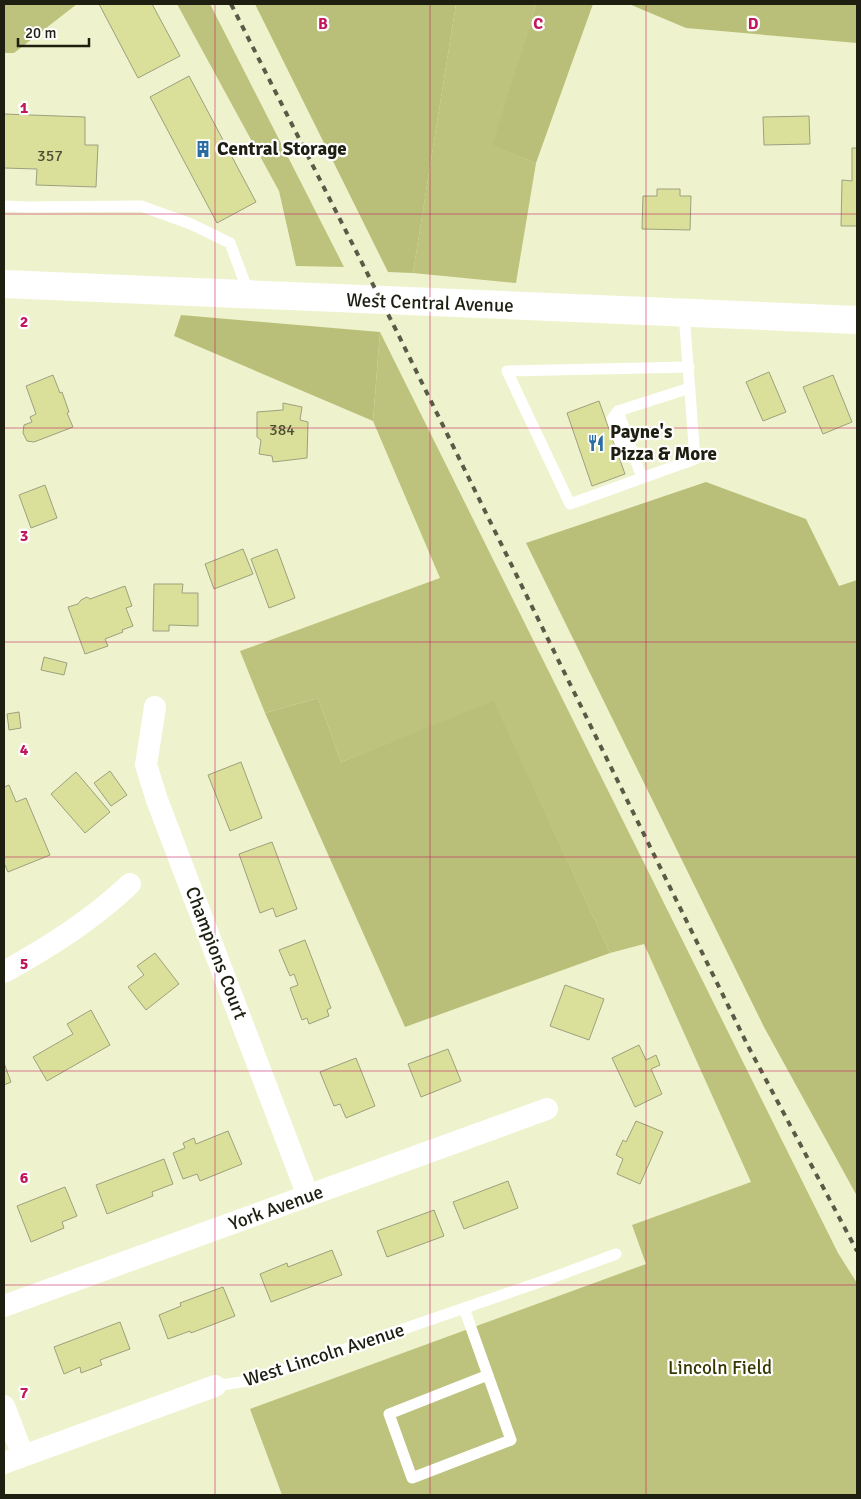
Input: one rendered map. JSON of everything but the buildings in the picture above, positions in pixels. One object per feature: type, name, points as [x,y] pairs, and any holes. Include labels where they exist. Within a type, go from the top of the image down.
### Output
[{"type":"main road","name":"West Central Avenue","points":[[4,284],[857,320]]},
{"type":"street","name":"Champions Court","points":[[155,707],[146,765],[157,800],[308,1196]]},
{"type":"street","points":[[4,972],[46,949],[83,924],[130,884]]},
{"type":"street","name":"York Avenue","points":[[4,1306],[547,1109]]},
{"type":"street","name":"West Lincoln Avenue","points":[[13,1460],[215,1386]]},
{"type":"street","points":[[4,1406],[13,1460]]},
{"type":"lane","points":[[4,206],[141,206],[191,224],[230,243],[250,295]]},
{"type":"lane","points":[[684,313],[695,459],[570,504],[507,371],[688,367]]},
{"type":"lane","points":[[642,478],[636,459],[624,455],[612,418],[618,411],[690,388]]},
{"type":"lane","name":"West Lincoln Avenue","points":[[215,1386],[248,1381],[278,1372],[616,1254]]},
{"type":"lane","points":[[464,1308],[511,1440],[412,1478],[389,1414],[488,1376]]},
{"type":"green space","points":[[4,4],[77,4],[14,53],[4,53]]},
{"type":"green space","points":[[177,4],[210,4],[344,267],[296,266],[279,191]]},
{"type":"green space","points":[[255,4],[456,4],[413,273],[388,272]]},
{"type":"green space","points":[[456,4],[536,4],[493,146],[536,163],[516,283],[413,273]]},
{"type":"green space","points":[[536,4],[593,4],[536,163],[492,146]]},
{"type":"green space","points":[[629,4],[857,4],[857,43],[686,28]]},
{"type":"green space","points":[[181,315],[380,332],[373,421],[174,336]]},
{"type":"green space","name":"Lincoln Field","points":[[380,332],[838,1253],[857,1283],[857,1495],[282,1495],[250,1409],[646,1264],[632,1225],[751,1182],[644,944],[610,953],[494,702],[341,762],[318,698],[265,713],[240,651],[440,578],[373,421]]},
{"type":"green space","points":[[706,482],[806,519],[839,586],[857,580],[857,1196],[764,1027],[526,543]]},
{"type":"green space","points":[[318,698],[341,762],[494,701],[610,953],[405,1027],[265,713]]},
{"type":"railway","points":[[231,4],[396,330],[748,1046],[857,1251]]},
{"type":"place","name":"Central Storage","points":[[203,149]]},
{"type":"place","name":"Payne's Pizza & More","points":[[596,443]]}]
